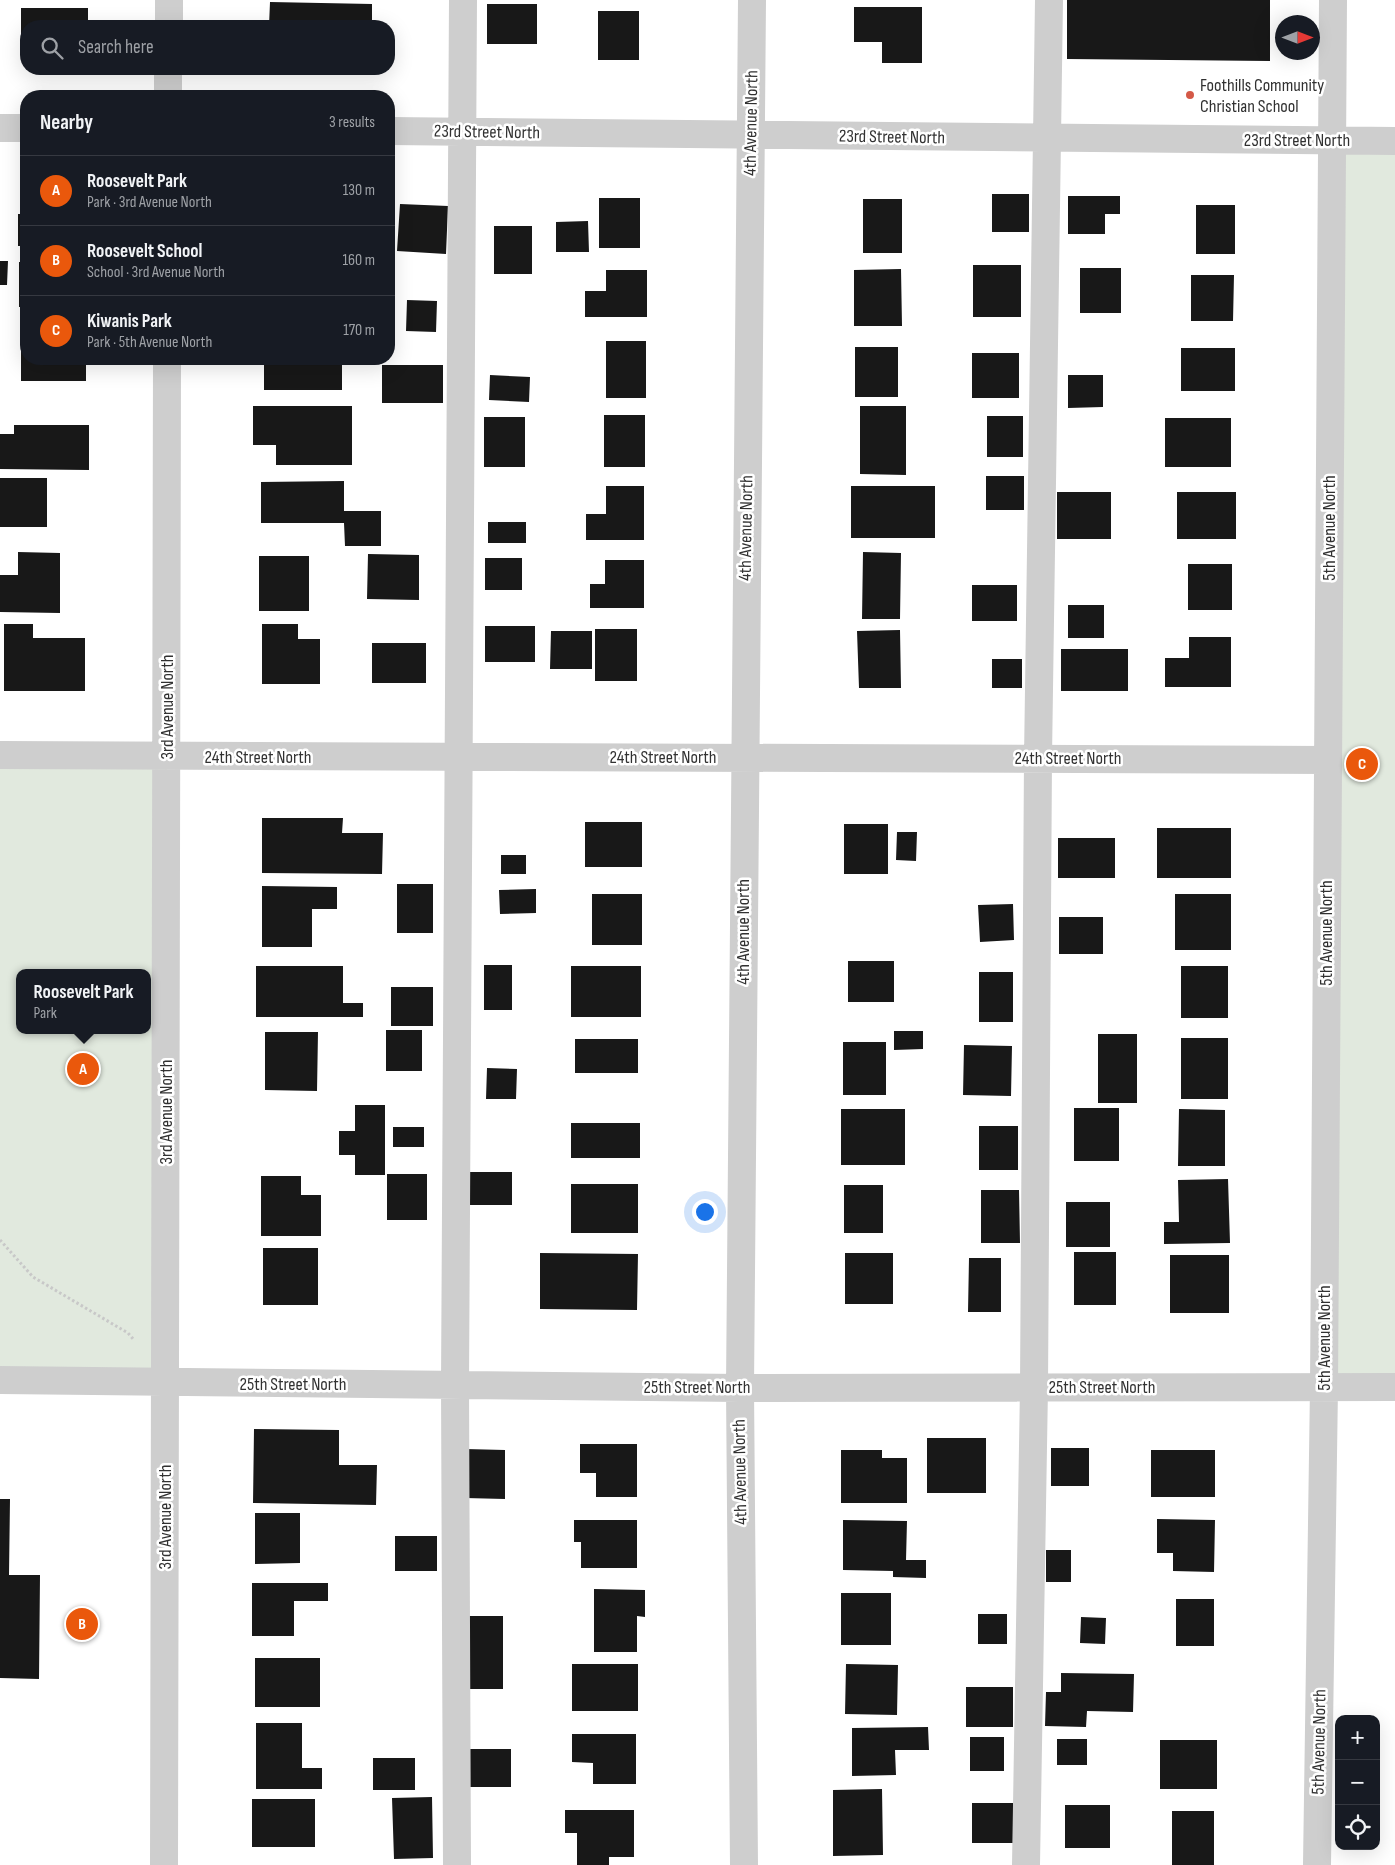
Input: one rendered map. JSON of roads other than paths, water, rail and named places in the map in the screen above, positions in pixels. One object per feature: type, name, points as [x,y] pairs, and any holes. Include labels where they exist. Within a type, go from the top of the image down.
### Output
[{"type":"street","points":[[169,0],[169,20]]},
{"type":"street","points":[[457,1865],[455,1385],[463,0]]},
{"type":"street","name":"4th Avenue North","points":[[744,1865],[740,1388],[752,0]]},
{"type":"street","points":[[1026,1865],[1034,1387],[1038,758],[1049,0]]},
{"type":"street","name":"5th Avenue North","points":[[1317,1865],[1324,1387],[1333,0]]},
{"type":"street","points":[[168,75],[168,90]]},
{"type":"street","points":[[0,128],[20,128]]},
{"type":"street","name":"23rd Street North","points":[[395,131],[1395,141]]},
{"type":"street","name":"3rd Avenue North","points":[[164,1865],[167,365]]},
{"type":"street","name":"24th Street North","points":[[0,755],[167,758],[744,757],[1327,760]]},
{"type":"street","name":"25th Street North","points":[[0,1380],[740,1388],[1395,1387]]},
{"type":"place","name":"Foothills Community Christian School","points":[[1190,95]]},
{"type":"place","name":"Kiwanis Park","points":[[1362,764]]},
{"type":"place","name":"Roosevelt Park","points":[[83,1069]]},
{"type":"place","name":"Roosevelt School","points":[[82,1624]]}]
